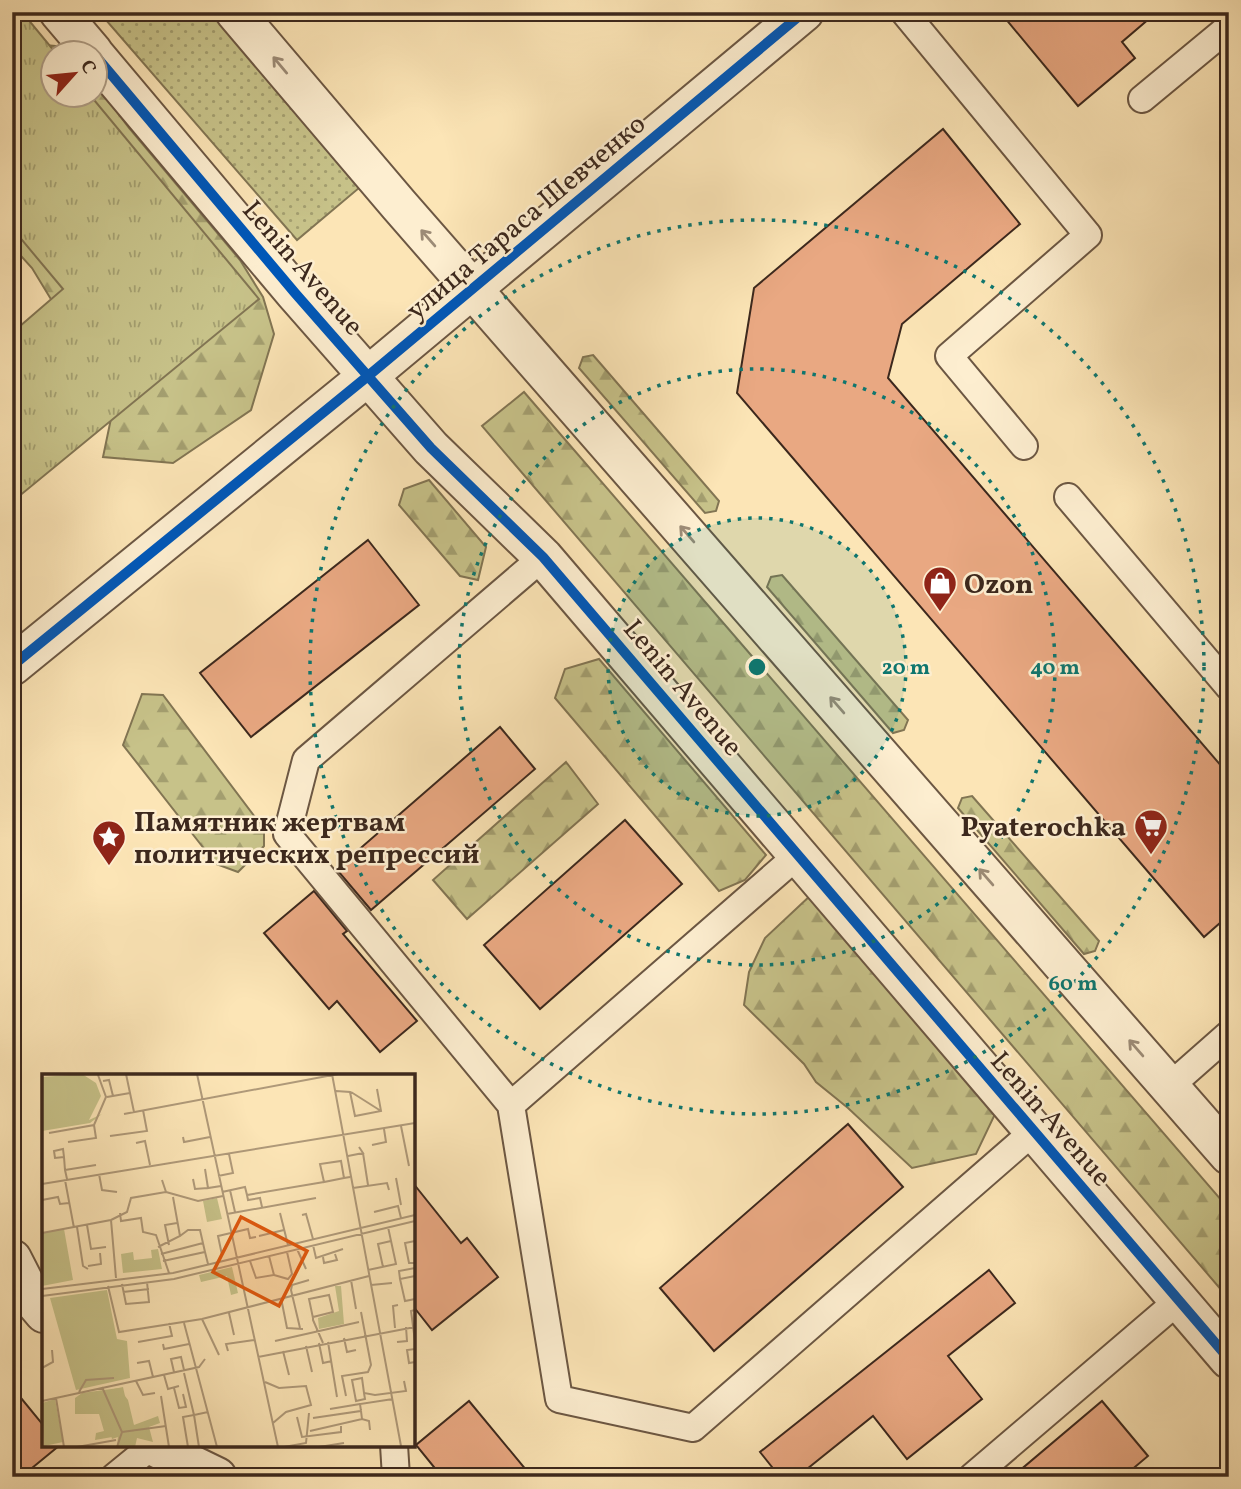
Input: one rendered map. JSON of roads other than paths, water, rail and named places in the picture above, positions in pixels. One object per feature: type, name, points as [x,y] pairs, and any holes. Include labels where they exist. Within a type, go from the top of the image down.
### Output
[{"type":"street","name":"Lenin Avenue","points":[[60,12],[82,38]]},
{"type":"street","points":[[235,12],[473,290],[1229,1155]]},
{"type":"street","name":"улица Тараса Шевченко","points":[[12,666],[473,290],[804,12]]},
{"type":"street","name":"Lenin Avenue","points":[[108,70],[295,293],[431,448],[543,557],[1229,1359]]},
{"type":"street","points":[[12,1259],[33,1300],[42,1311]]},
{"type":"street","points":[[154,1447],[217,1477]]},
{"type":"lane","points":[[904,12],[1088,235],[949,356],[1024,446]]},
{"type":"lane","points":[[1142,99],[1229,27]]},
{"type":"lane","points":[[1068,497],[1229,687]]},
{"type":"lane","points":[[543,557],[306,760],[287,834],[511,1105],[559,1399],[694,1428],[1034,1131]]},
{"type":"lane","points":[[511,1105],[797,855]]},
{"type":"lane","points":[[1170,1086],[1229,1034]]},
{"type":"lane","points":[[972,1477],[1179,1300]]},
{"type":"lane","points":[[114,1477],[151,1447]]},
{"type":"lane","points":[[394,1447],[396,1477]]},
{"type":"place","name":"Ozon","points":[[940,613]]},
{"type":"place","name":"Pyaterochka","points":[[1151,856]]},
{"type":"place","name":"Памятник жертвам политических репрессий","points":[[109,867]]}]
